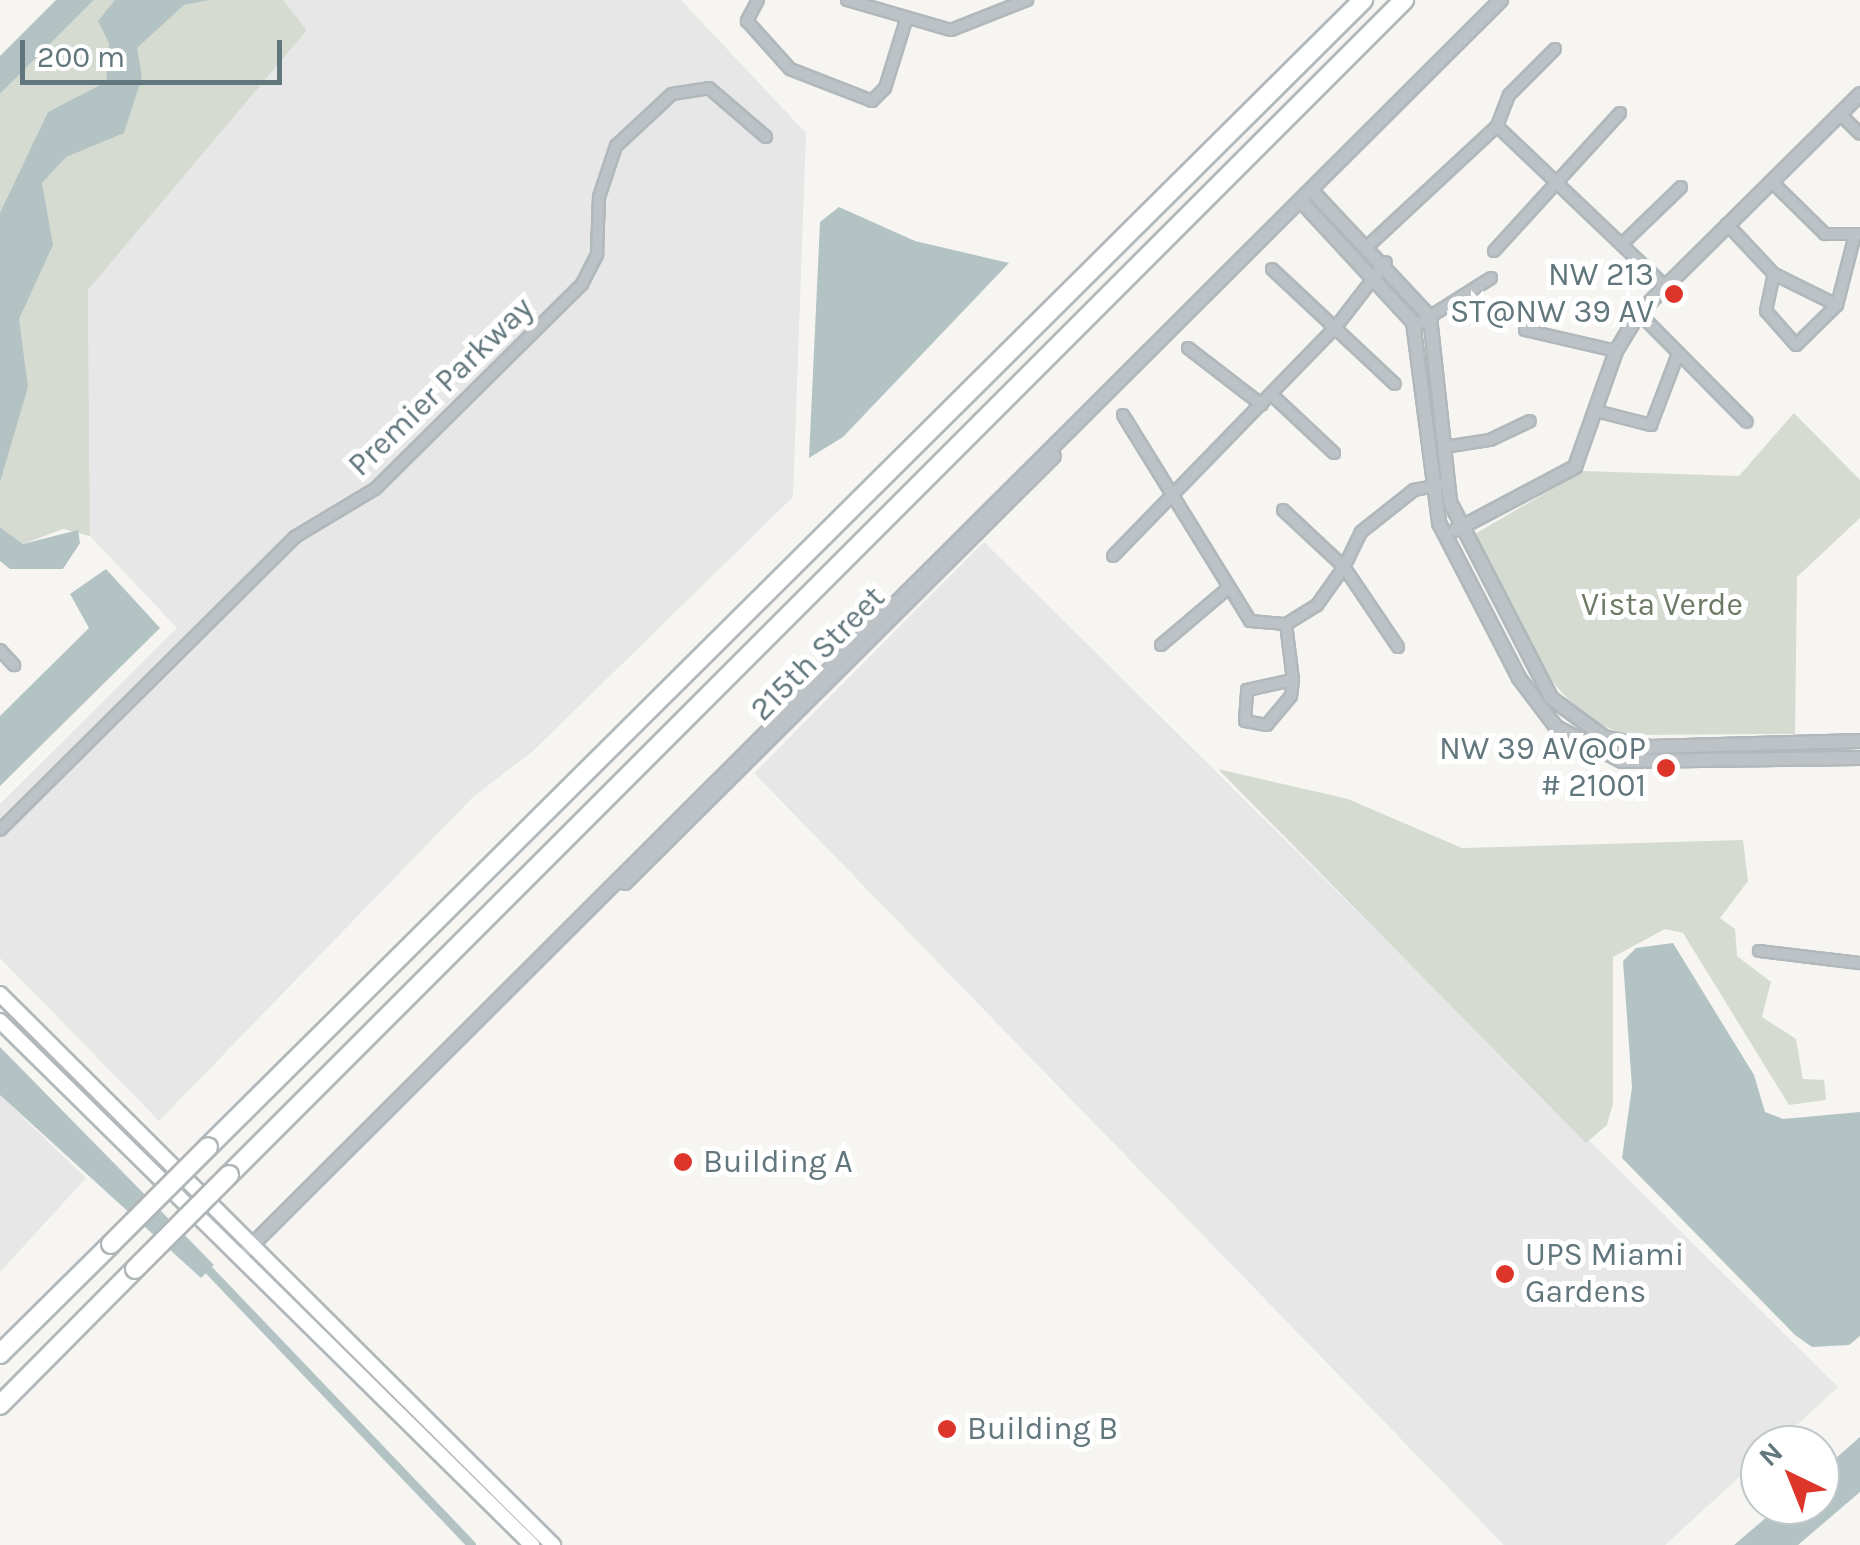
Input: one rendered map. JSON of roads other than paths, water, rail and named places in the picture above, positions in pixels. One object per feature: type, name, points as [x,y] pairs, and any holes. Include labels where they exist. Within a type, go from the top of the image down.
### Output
[{"type":"highway","points":[[0,1354],[1363,0]]},
{"type":"highway","points":[[0,1405],[1404,0]]},
{"type":"main road","points":[[0,994],[532,1545]]},
{"type":"main road","points":[[0,1021],[248,1250],[553,1545]]},
{"type":"street","points":[[758,0],[747,21],[808,80],[856,98],[881,95],[906,20]]},
{"type":"street","points":[[848,0],[951,30],[1027,0]]},
{"type":"street","name":"215th Street","points":[[248,1250],[1501,0]]},
{"type":"street","points":[[1369,245],[1496,126],[1510,95],[1555,49]]},
{"type":"street","name":"Premier Parkway","points":[[0,830],[295,537],[374,489],[582,284],[596,254],[598,197],[616,146],[672,94],[709,88],[766,137]]},
{"type":"street","points":[[1444,534],[1575,466],[1600,412],[1616,351],[1639,313],[1860,94]]},
{"type":"street","points":[[1494,251],[1620,113]]},
{"type":"street","points":[[1840,114],[1860,134]]},
{"type":"street","points":[[1496,126],[1664,285]]},
{"type":"street","points":[[1771,181],[1825,234],[1857,234],[1837,306],[1796,345],[1766,312],[1774,274]]},
{"type":"street","points":[[1622,244],[1680,186]]},
{"type":"street","points":[[1307,196],[1369,245],[1430,317],[1446,484],[1460,528],[1551,698],[1604,737],[1649,747],[1860,741]]},
{"type":"street","points":[[1307,196],[1415,326],[1430,487],[1444,534],[1542,711],[1580,744],[1649,762],[1860,758]]},
{"type":"street","points":[[1727,224],[1774,274],[1837,306]]},
{"type":"street","points":[[1112,556],[1336,328],[1386,262]]},
{"type":"street","points":[[1272,269],[1395,384]]},
{"type":"street","points":[[1415,326],[1491,278]]},
{"type":"street","points":[[1639,313],[1748,422]]},
{"type":"street","points":[[1525,330],[1616,351]]},
{"type":"street","points":[[1188,348],[1262,405]]},
{"type":"street","points":[[1600,412],[1651,425],[1678,354]]},
{"type":"street","points":[[1272,396],[1334,453]]},
{"type":"street","points":[[1123,415],[1250,621],[1286,624],[1317,605],[1344,567],[1361,532],[1430,487],[1446,484]]},
{"type":"street","points":[[1444,447],[1490,440],[1530,421]]},
{"type":"street","points":[[1282,510],[1344,567],[1398,647]]},
{"type":"street","points":[[1161,645],[1227,589]]},
{"type":"street","points":[[1286,624],[1293,680],[1267,725],[1244,720],[1247,690],[1293,680]]},
{"type":"street","points":[[0,650],[14,665]]},
{"type":"street","points":[[1760,951],[1860,963]]},
{"type":"waterway","points":[[203,1264],[471,1544]]},
{"type":"place","name":"NW 213 ST@NW 39 AV","points":[[1674,294]]},
{"type":"place","name":"NW 39 AV@OP # 21001","points":[[1666,768]]},
{"type":"place","name":"Building A","points":[[683,1162]]},
{"type":"place","name":"UPS Miami Gardens","points":[[1505,1274]]},
{"type":"place","name":"Building B","points":[[947,1429]]},
{"type":"park label","name":"Vista Verde","points":[[1662,605]]}]
